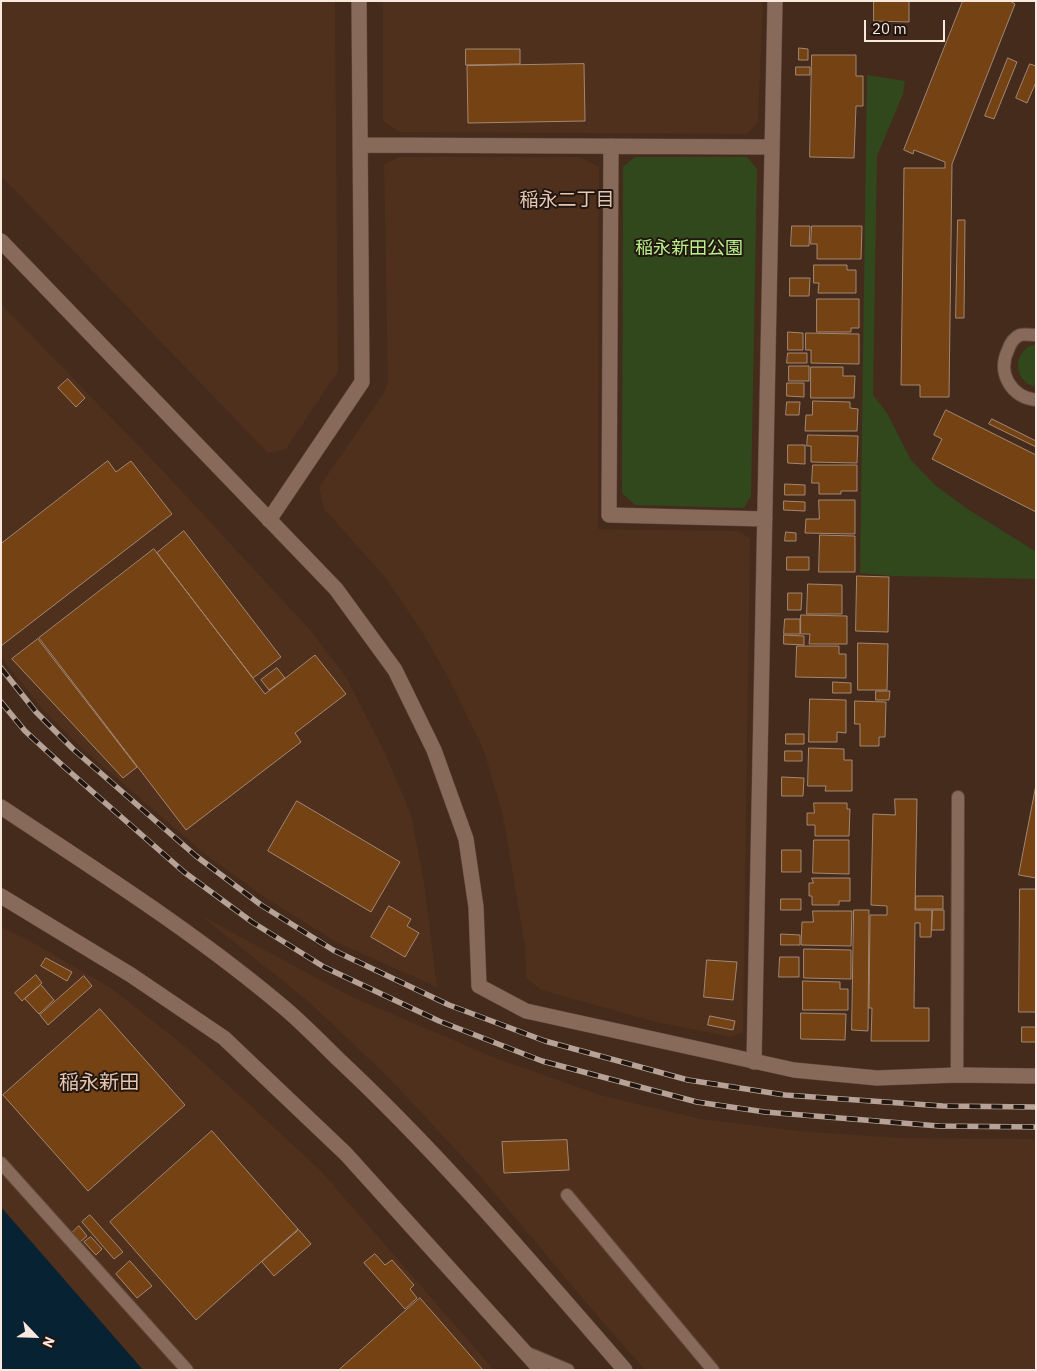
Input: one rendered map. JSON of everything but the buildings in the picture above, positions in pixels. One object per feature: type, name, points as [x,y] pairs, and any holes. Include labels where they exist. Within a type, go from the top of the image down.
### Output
[{"type":"street","points":[[269,520],[362,382],[359,1]]},
{"type":"street","points":[[754,1062],[775,1]]},
{"type":"street","points":[[360,145],[772,147]]},
{"type":"street","points":[[611,146],[609,515],[765,519]]},
{"type":"street","points":[[1,241],[336,589],[395,670],[434,750],[466,839],[476,907],[479,986],[526,1011],[794,1070],[877,1078],[957,1075],[1036,1076]]},
{"type":"street","points":[[1,807],[204,944],[289,1012],[376,1094],[465,1186],[625,1370]]},
{"type":"street","points":[[1,896],[131,975],[224,1038],[346,1154],[541,1370]]},
{"type":"lane","points":[[1036,335],[1021,335],[1011,342],[1004,359],[1005,377],[1012,389],[1027,399],[1036,400]]},
{"type":"lane","points":[[957,1075],[958,797]]},
{"type":"lane","points":[[1,1163],[187,1370]]},
{"type":"lane","points":[[567,1195],[713,1370]]},
{"type":"lane","points":[[525,1352],[568,1370]]},
{"type":"shaded area","points":[[1,1],[335,1],[338,371],[286,449],[268,453],[1,176]]},
{"type":"shaded area","points":[[383,1],[763,1],[758,122],[747,134],[400,132],[383,121]]},
{"type":"shaded area","points":[[398,157],[580,157],[599,167],[598,529],[738,531],[750,538],[743,1032],[731,1037],[656,1022],[541,990],[526,978],[525,946],[503,816],[484,751],[452,685],[423,633],[385,577],[324,509],[319,487],[382,396],[388,383],[384,165]]},
{"type":"shaded area","points":[[1,304],[166,474],[311,631],[346,677],[384,751],[411,814],[424,882],[437,987],[338,943],[267,899],[205,854],[83,749],[43,710],[1,657]]},
{"type":"shaded area","points":[[200,915],[350,996],[493,1057],[600,1095],[701,1119],[809,1132],[902,1138],[1036,1139],[1036,1370],[645,1370],[481,1177],[389,1078],[308,1001]]},
{"type":"shaded area","points":[[1,927],[30,941],[111,988],[186,1047],[321,1171],[494,1370],[143,1370],[1,1207]]},
{"type":"green space","points":[[867,75],[905,81],[903,94],[877,156],[873,395],[887,413],[911,460],[935,485],[966,508],[1035,551],[1036,579],[893,576],[860,573]]},
{"type":"green space","name":"稲永新田公園","points":[[635,157],[747,157],[757,169],[751,496],[744,508],[635,505],[622,493],[623,167]]},
{"type":"green space","points":[[1036,344],[1036,387],[1028,384],[1023,379],[1019,373],[1018,366],[1022,352]]},
{"type":"water","points":[[1,1207],[143,1370],[1,1370]]},
{"type":"railway","points":[[1,668],[36,712],[73,749],[196,856],[261,905],[333,950],[449,1005],[545,1041],[688,1080],[785,1095],[943,1106],[1036,1107]]},
{"type":"railway","points":[[1,702],[25,731],[184,872],[252,922],[324,967],[439,1021],[542,1061],[697,1102],[765,1112],[939,1126],[1036,1127]]},
{"type":"district","name":"稲永二丁目","points":[[567,201]]},
{"type":"district","name":"稲永新田","points":[[99,1083]]}]
